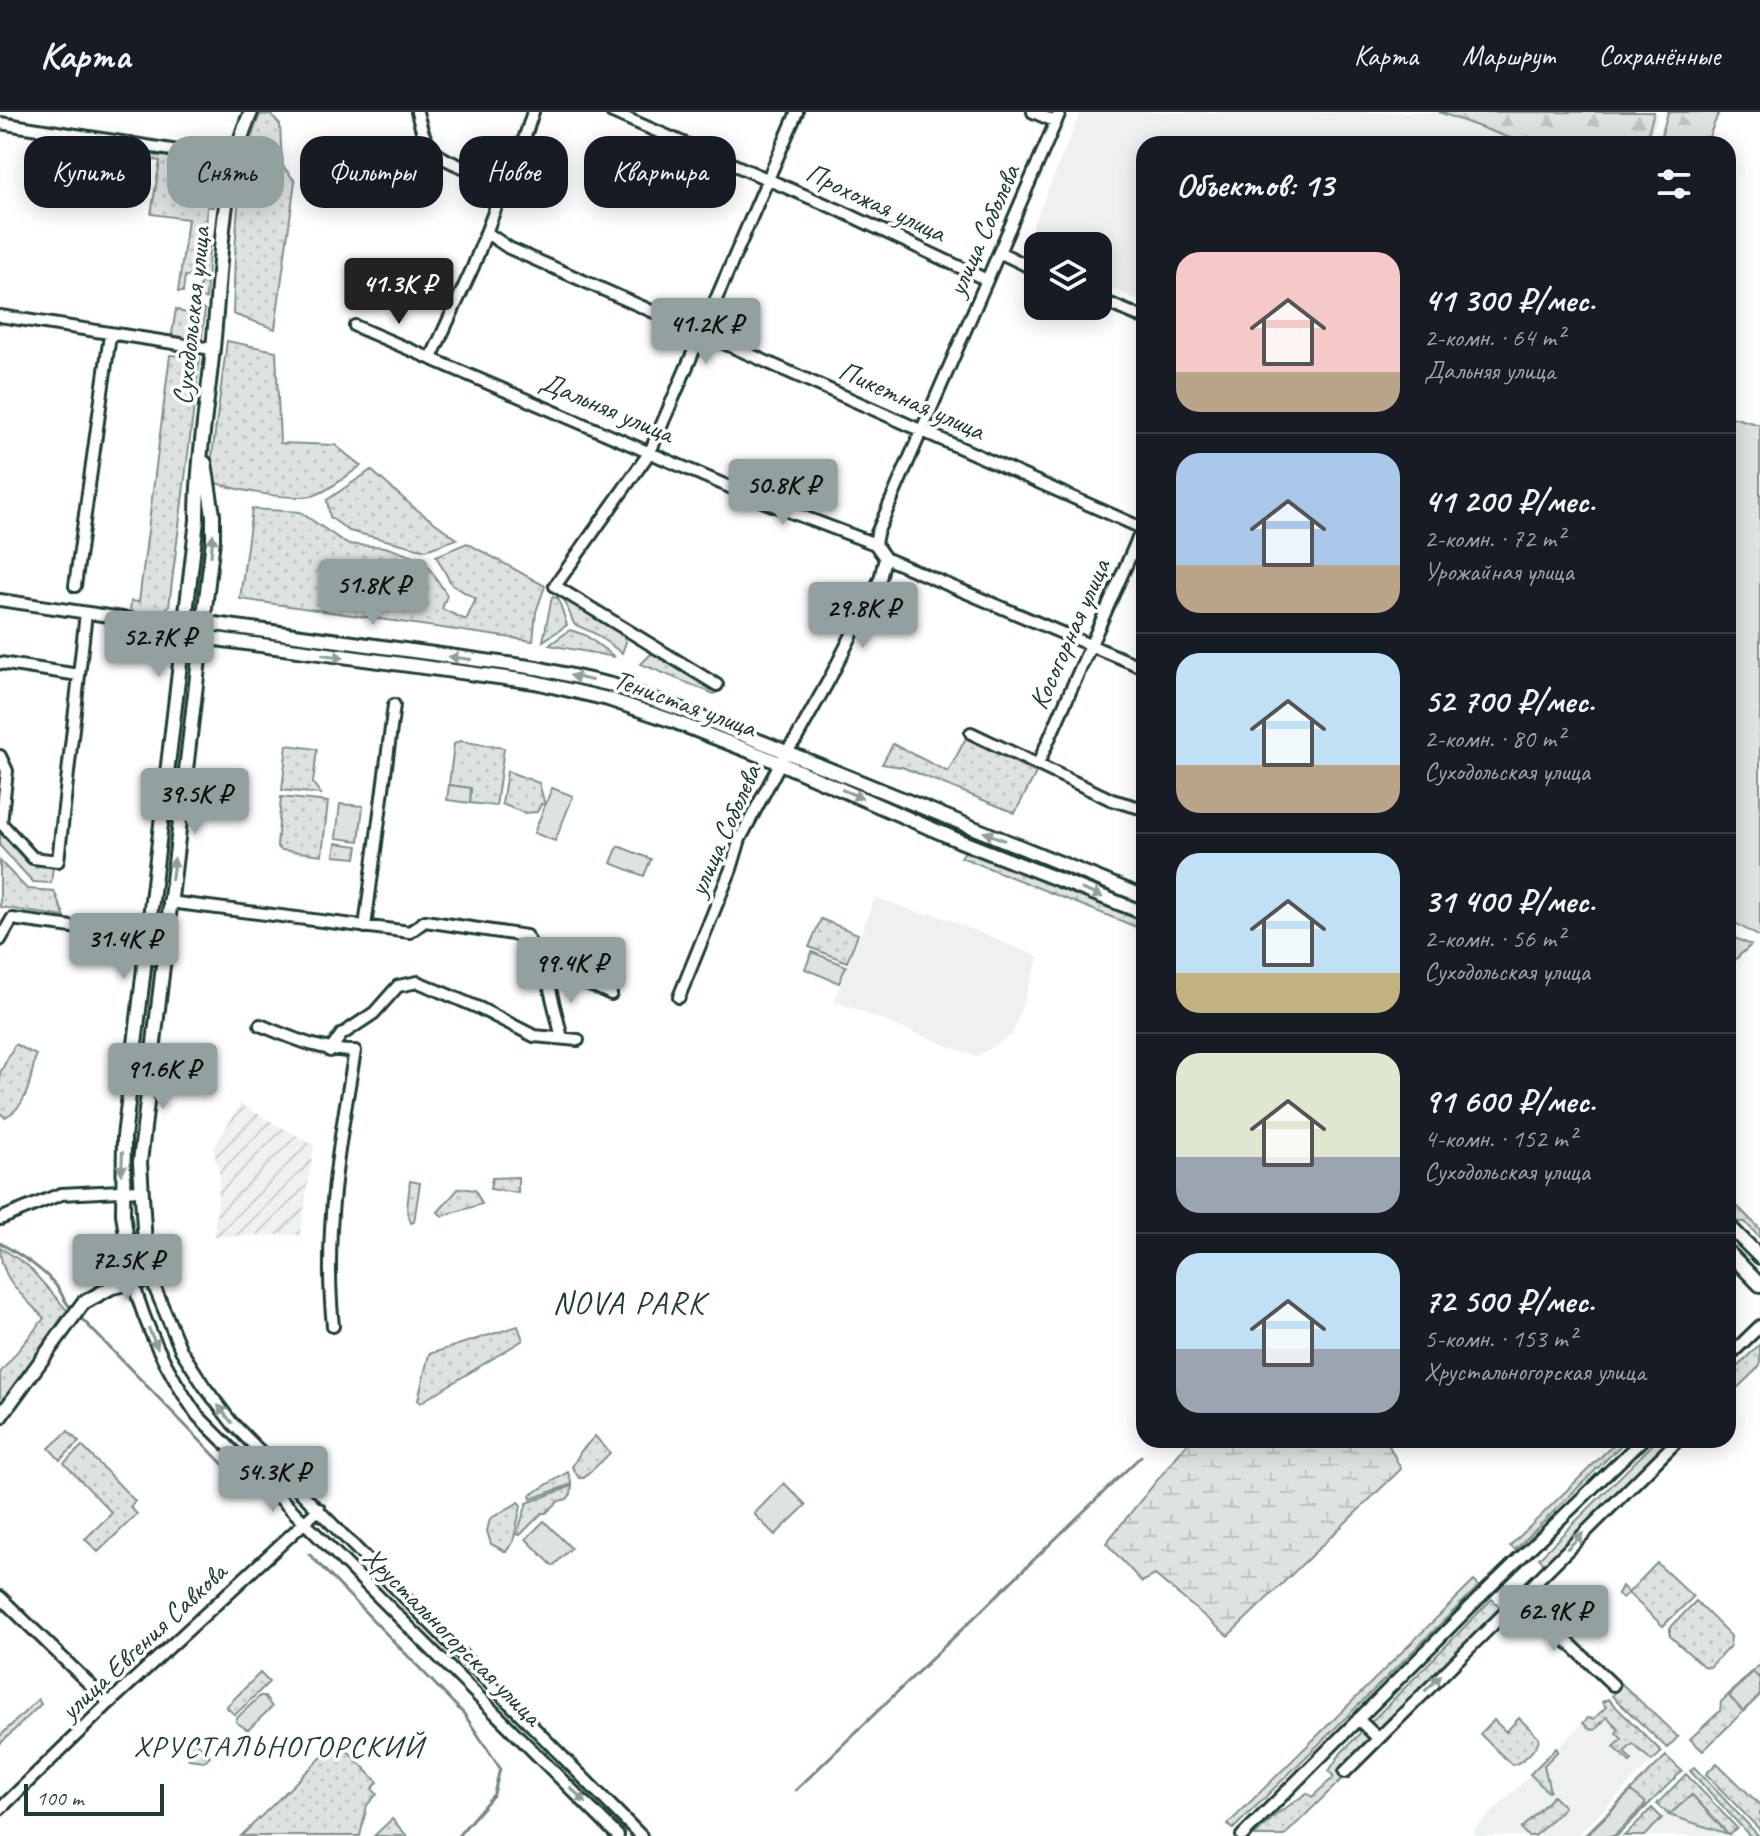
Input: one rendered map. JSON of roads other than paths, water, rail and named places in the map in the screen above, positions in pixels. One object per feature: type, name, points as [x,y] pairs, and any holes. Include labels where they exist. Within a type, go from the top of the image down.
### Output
[{"type":"main road","name":"Суходольская улица","points":[[243,136],[251,112]]},
{"type":"main road","name":"Суходольская улица","points":[[136,1030],[197,520],[197,477],[227,208]]},
{"type":"main road","name":"Суходольская улица","points":[[151,1279],[140,1190],[143,1126],[214,528],[203,432]]},
{"type":"main road","name":"Тенистая улица","points":[[185,620],[537,668],[612,685],[680,709],[960,841],[1136,910]]},
{"type":"main road","name":"Тенистая улица","points":[[183,634],[535,682],[608,699],[783,758],[1136,894]]},
{"type":"main road","name":"Хрустальногорская улица","points":[[133,1281],[127,1255],[122,1190],[124,1137],[136,1030]]},
{"type":"main road","points":[[1736,1233],[1760,1257]]},
{"type":"main road","points":[[1736,1260],[1760,1285]]},
{"type":"main road","points":[[0,1417],[83,1303],[112,1287],[151,1279]]},
{"type":"street","points":[[417,112],[420,127],[431,148],[440,156],[459,164]]},
{"type":"street","points":[[525,136],[533,112]]},
{"type":"street","name":"Прохожая улица","points":[[612,112],[987,280]]},
{"type":"street","points":[[650,452],[797,112]]},
{"type":"street","points":[[1033,112],[1058,117]]},
{"type":"street","name":"улица Соболева","points":[[875,544],[877,533],[1058,117]]},
{"type":"street","points":[[0,123],[167,149]]},
{"type":"street","points":[[431,358],[496,208]]},
{"type":"street","name":"Пикетная улица","points":[[487,233],[509,248],[1136,524]]},
{"type":"street","points":[[1001,253],[1024,264]]},
{"type":"street","points":[[1112,305],[1136,315]]},
{"type":"street","points":[[0,316],[212,349]]},
{"type":"street","name":"Дальняя улица","points":[[355,326],[762,501],[875,544]]},
{"type":"street","points":[[75,586],[110,335]]},
{"type":"street","name":"Тенистая улица","points":[[650,452],[555,586],[717,685]]},
{"type":"street","name":"Косогорная улица","points":[[1038,764],[1136,542]]},
{"type":"street","points":[[875,544],[885,558],[1136,665]]},
{"type":"street","name":"улица Соболева","points":[[679,997],[731,869],[740,839],[830,678],[880,579],[885,558]]},
{"type":"street","points":[[0,600],[166,625],[183,634]]},
{"type":"street","points":[[0,756],[7,771],[1,823],[33,858],[58,861],[86,613]]},
{"type":"street","points":[[166,625],[185,620]]},
{"type":"street","points":[[0,663],[79,675]]},
{"type":"street","points":[[365,927],[394,705]]},
{"type":"street","points":[[971,733],[1112,800],[1136,807]]},
{"type":"street","points":[[169,902],[410,932],[425,921],[526,936],[541,962],[611,994]]},
{"type":"street","points":[[0,940],[12,919],[147,937]]},
{"type":"street","points":[[548,981],[562,1038]]},
{"type":"street","points":[[330,1051],[341,1035],[374,1013],[398,986],[418,982],[534,1036],[578,1040]]},
{"type":"street","points":[[260,1025],[330,1051],[355,1051],[331,1221],[329,1289],[333,1326]]},
{"type":"street","points":[[0,1219],[61,1194],[140,1190]]},
{"type":"street","name":"Хрустальногорская улица","points":[[151,1279],[173,1336],[204,1386],[232,1423],[641,1836]]},
{"type":"street","name":"Хрустальногорская улица","points":[[133,1281],[153,1340],[189,1403],[226,1446],[618,1836]]},
{"type":"street","points":[[1736,1349],[1760,1326]]},
{"type":"street","points":[[1242,1836],[1634,1448]]},
{"type":"street","points":[[1345,1772],[1670,1448]]},
{"type":"street","name":"улица Евгения Савкова","points":[[0,1809],[109,1703],[319,1509]]},
{"type":"street","points":[[1520,1596],[1613,1685]]},
{"type":"street","points":[[0,1597],[109,1703]]},
{"type":"street","points":[[498,1714],[507,1714],[509,1702]]},
{"type":"street","points":[[1358,1719],[1378,1738]]},
{"type":"street","points":[[558,1775],[560,1766],[571,1766]]},
{"type":"waterway","points":[[0,1243],[46,1275],[73,1310]]},
{"type":"waterway","points":[[78,1315],[247,1489]]},
{"type":"waterway","points":[[796,1790],[1141,1456]]},
{"type":"waterway","points":[[309,1554],[464,1714],[500,1768],[494,1794],[458,1836]]},
{"type":"district","name":"NOVA PARK","points":[[629,1302]]},
{"type":"district","name":"ХРУСТАЛЬНОГОРСКИЙ","points":[[279,1746]]}]
